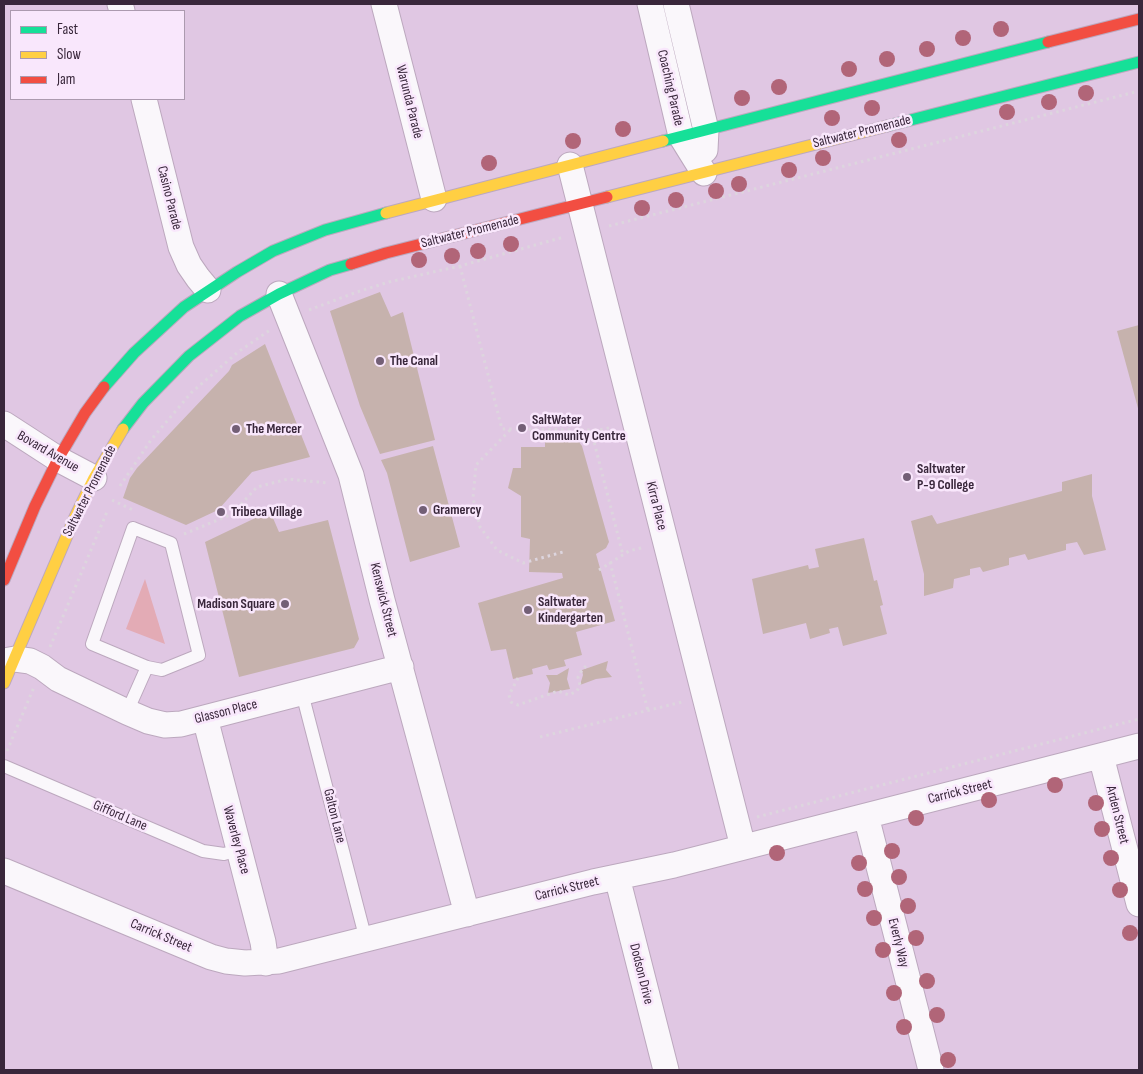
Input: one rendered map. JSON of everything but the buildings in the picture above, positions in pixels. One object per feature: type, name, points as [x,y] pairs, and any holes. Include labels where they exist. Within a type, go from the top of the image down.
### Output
[{"type":"street","name":"Warunda Parade","points":[[384,4],[434,199]]},
{"type":"street","name":"Coaching Parade","points":[[650,4],[681,136],[704,173]]},
{"type":"street","name":"Coaching Parade","points":[[676,4],[706,130],[704,173]]},
{"type":"street","points":[[4,580],[35,506],[58,458],[85,413],[108,382],[134,352],[167,322],[208,290],[256,260],[324,230],[434,199],[1139,19]]},
{"type":"street","name":"Saltwater Promenade","points":[[7,670],[94,478],[123,429],[143,403],[189,356],[240,316],[279,294],[330,270],[364,260],[1139,62]]},
{"type":"street","name":"Casino Parade","points":[[144,100],[182,247],[194,271],[208,290]]},
{"type":"street","name":"Kirra Place","points":[[570,165],[740,835]]},
{"type":"street","name":"Kenswick Street","points":[[279,294],[351,475],[467,914]]},
{"type":"street","name":"Bovard Avenue","points":[[4,424],[94,478]]},
{"type":"street","name":"Glasson Place","points":[[7,670],[30,661],[46,674],[148,721],[165,725],[181,724],[401,668]]},
{"type":"street","name":"Waverley Place","points":[[205,718],[263,942],[266,962]]},
{"type":"street","name":"Carrick Street","points":[[4,871],[211,957],[226,961],[266,962],[298,958],[616,877],[674,865],[740,835],[866,816],[1139,746]]},
{"type":"street","name":"Arden Street","points":[[1101,756],[1139,904]]},
{"type":"street","name":"Everly Way","points":[[866,816],[931,1070]]},
{"type":"street","name":"Dodson Drive","points":[[616,877],[666,1070]]},
{"type":"lane","points":[[133,528],[170,543],[199,655],[162,670],[147,667],[92,644],[133,528]]},
{"type":"lane","points":[[127,712],[147,667]]},
{"type":"lane","name":"Galton Lane","points":[[302,693],[366,940]]},
{"type":"lane","name":"Gifford Lane","points":[[4,766],[203,851],[224,854],[239,850]]},
{"type":"path","points":[[4,759],[46,674],[112,500],[130,470],[151,440],[191,393],[238,352],[266,332],[290,318],[365,289],[389,282],[460,266],[587,231],[1139,91]]},
{"type":"path","points":[[460,266],[502,429],[592,430],[614,427]]},
{"type":"path","points":[[511,430],[476,465],[473,498],[480,527],[496,550],[523,563],[563,552]]},
{"type":"path","points":[[592,430],[623,555]]},
{"type":"path","points":[[176,531],[183,534],[232,514],[257,487],[288,479],[329,483]]},
{"type":"path","points":[[112,500],[136,512]]},
{"type":"path","points":[[599,570],[623,555],[645,547]]},
{"type":"path","points":[[610,562],[648,711]]},
{"type":"path","points":[[518,678],[509,695],[511,702],[518,705],[558,691],[569,695],[576,691],[580,685],[578,677],[586,666]]},
{"type":"path","points":[[540,737],[684,702]]},
{"type":"path","points":[[740,835],[757,817],[1139,719]]},
{"type":"shaded area","points":[[145,579],[165,644],[126,629]]},
{"type":"traffic: fast","points":[[663,141],[1048,42]]},
{"type":"traffic: fast","points":[[887,126],[1139,62]]},
{"type":"traffic: fast","points":[[104,387],[134,353],[184,307],[237,272],[273,251],[325,230],[386,213]]},
{"type":"traffic: fast","points":[[123,429],[143,403],[189,356],[240,316],[279,294],[330,270],[351,264]]},
{"type":"traffic: slow","points":[[607,197],[887,126]]},
{"type":"traffic: slow","points":[[386,213],[663,141]]},
{"type":"traffic: slow","points":[[4,683],[75,517],[94,478],[123,429]]},
{"type":"traffic: jam","points":[[1048,42],[1139,19]]},
{"type":"traffic: jam","points":[[351,264],[386,253],[607,197]]},
{"type":"traffic: jam","points":[[4,580],[35,506],[58,459],[85,413],[104,387]]},
{"type":"place","name":"The Canal","points":[[380,361]]},
{"type":"place","name":"SaltWater Community Centre","points":[[522,428]]},
{"type":"place","name":"The Mercer","points":[[236,429]]},
{"type":"place","name":"Saltwater P-9 College","points":[[907,477]]},
{"type":"place","name":"Gramercy","points":[[423,510]]},
{"type":"place","name":"Tribeca Village","points":[[221,512]]},
{"type":"place","name":"Madison Square","points":[[285,604]]},
{"type":"place","name":"Saltwater Kindergarten","points":[[528,610]]}]
